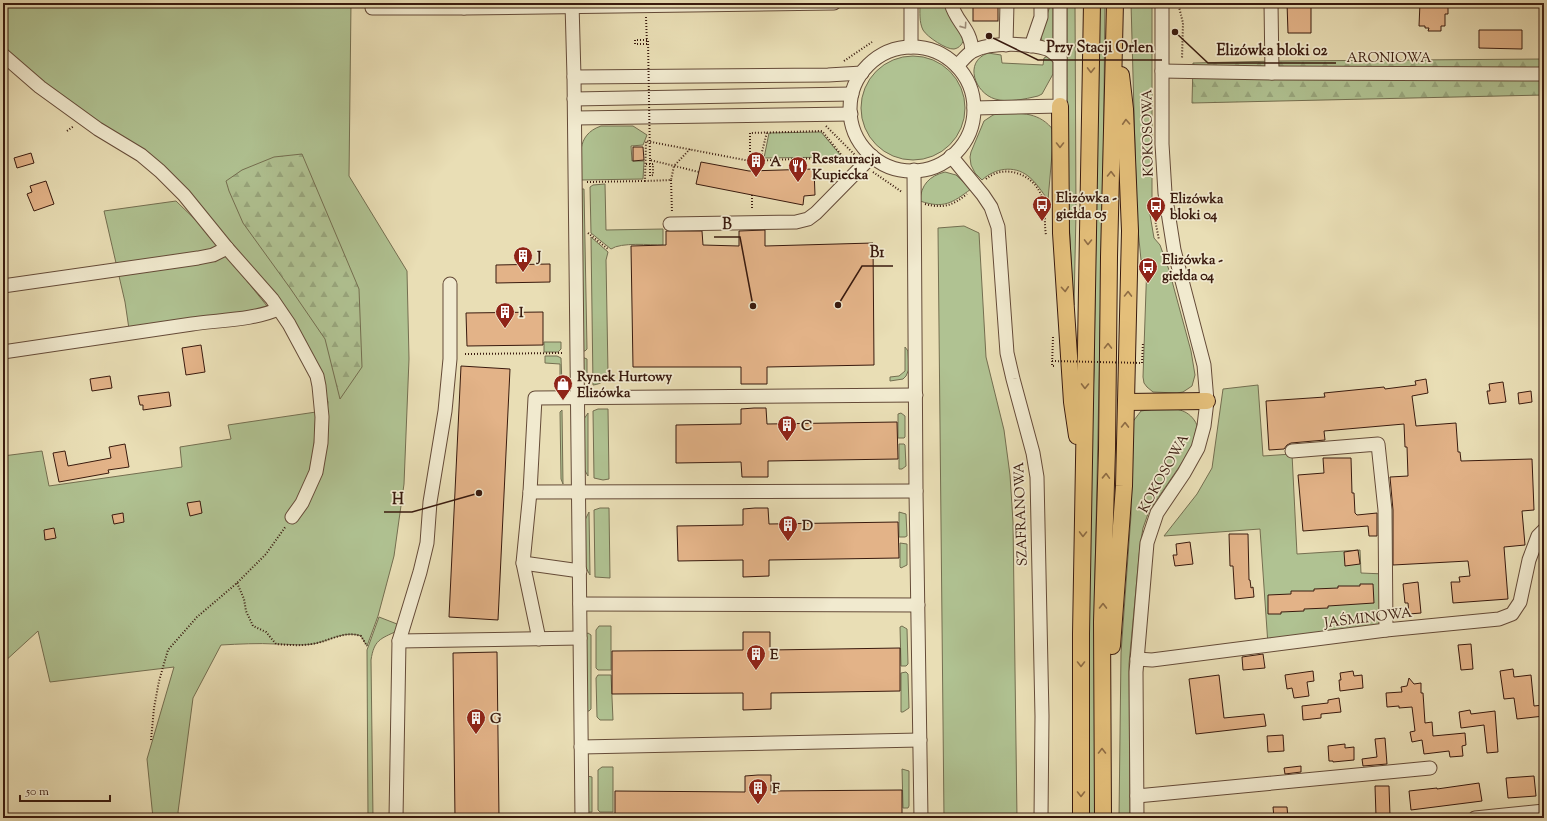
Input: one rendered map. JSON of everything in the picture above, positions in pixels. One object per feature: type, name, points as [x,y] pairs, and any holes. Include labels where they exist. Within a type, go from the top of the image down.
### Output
[{"type":"main road","points":[[1081,818],[1081,634],[1092,3]]},
{"type":"main road","points":[[1103,818],[1102,622],[1107,449],[1109,257],[1115,3]]},
{"type":"main road","points":[[1102,701],[1110,661],[1117,586],[1124,486],[1126,402],[1129,199],[1125,109],[1115,24]]},
{"type":"main road","points":[[1060,106],[1061,232],[1072,402],[1084,496]]},
{"type":"main road","points":[[1126,402],[1207,401]]},
{"type":"street","points":[[372,3],[372,8],[464,5],[599,4],[645,7],[690,4],[834,3]]},
{"type":"street","points":[[911,3],[911,47]]},
{"type":"street","points":[[951,3],[953,10],[968,32],[972,41],[972,51]]},
{"type":"street","points":[[1006,45],[1007,3]]},
{"type":"street","points":[[1031,46],[1040,17],[1041,3]]},
{"type":"street","points":[[974,108],[1060,106],[1060,3]]},
{"type":"street","name":"KOKOSOWA","points":[[1137,818],[1137,659],[1146,552],[1152,525],[1160,507],[1184,473],[1198,448],[1204,426],[1207,401],[1204,365],[1178,265],[1168,216],[1162,152],[1162,3]]},
{"type":"street","points":[[1271,3],[1272,73]]},
{"type":"street","points":[[572,4],[582,818]]},
{"type":"street","points":[[957,66],[972,51],[988,46],[1031,46],[1048,50],[1060,59]]},
{"type":"street","points":[[902,48],[923,48],[946,56],[957,66],[967,80],[971,89],[974,108],[970,131],[961,146],[951,156],[933,167],[914,170],[903,170],[892,167],[872,156],[858,137],[852,124],[851,114],[852,94],[856,83],[862,73],[875,59],[883,54],[902,48]]},
{"type":"street","points":[[3,55],[40,87],[98,129],[140,155],[160,171],[184,195],[227,248],[272,299],[289,324],[317,376],[320,386],[322,417],[320,449],[316,472],[302,503],[292,517]]},
{"type":"street","name":"ARONIOWA","points":[[1162,70],[1272,73],[1544,74]]},
{"type":"street","points":[[574,77],[828,75],[862,73]]},
{"type":"street","points":[[574,99],[852,94]]},
{"type":"street","points":[[574,118],[851,114]]},
{"type":"street","points":[[670,224],[802,221],[816,213],[854,171],[872,156]]},
{"type":"street","name":"SZAFRANOWA","points":[[951,156],[991,207],[998,227],[1008,353],[1013,379],[1033,452],[1037,477],[1042,716],[1041,818]]},
{"type":"street","points":[[914,170],[916,491],[921,818]]},
{"type":"street","points":[[3,286],[198,258],[213,255],[227,248]]},
{"type":"street","points":[[396,818],[399,641],[420,572],[426,543],[430,502],[445,411],[450,359],[450,284]]},
{"type":"street","points":[[3,352],[259,315],[270,313],[278,309]]},
{"type":"street","points":[[539,639],[523,563],[530,492],[535,398],[916,395]]},
{"type":"street","points":[[1292,450],[1378,444],[1385,510],[1386,630]]},
{"type":"street","points":[[530,492],[916,491]]},
{"type":"street","name":"JAŚMINOWA","points":[[1137,659],[1152,660],[1386,630],[1499,619],[1512,614],[1520,602],[1529,560],[1538,536],[1544,530]]},
{"type":"street","points":[[523,563],[580,571]]},
{"type":"street","points":[[580,604],[918,605]]},
{"type":"street","points":[[399,641],[580,638]]},
{"type":"street","points":[[581,747],[920,740]]},
{"type":"street","points":[[1137,796],[1430,768]]},
{"type":"street","points":[[1475,818],[1544,811]]},
{"type":"path","points":[[1178,3],[1183,23],[1182,59],[1185,65]]},
{"type":"path","points":[[645,7],[646,44],[635,44],[635,40],[648,40],[650,160],[650,176],[653,175],[653,164],[645,164]]},
{"type":"path","points":[[824,124],[857,158],[854,171]]},
{"type":"path","points":[[750,161],[750,131],[822,131],[854,171]]},
{"type":"path","points":[[760,160],[767,132]]},
{"type":"path","points":[[645,181],[646,141],[750,161],[843,157]]},
{"type":"path","points":[[587,189],[587,182],[671,180],[674,166],[690,150]]},
{"type":"path","points":[[650,160],[699,172]]},
{"type":"path","points":[[587,240],[587,232],[608,249]]},
{"type":"path","points":[[1053,337],[1052,361],[1142,363]]},
{"type":"path","points":[[466,354],[563,353]]},
{"type":"path","points":[[1137,366],[1138,358]]},
{"type":"path","points":[[151,740],[154,708],[159,681],[168,650],[197,618],[237,583],[266,554],[292,517]]},
{"type":"path","points":[[237,583],[244,599],[246,611],[253,626],[266,632],[276,644],[296,646],[312,644],[344,634],[353,634],[361,636],[366,646]]},
{"type":"green space","points":[[3,3],[351,3],[349,176],[407,271],[409,359],[404,484],[394,556],[378,616],[367,646],[361,636],[355,634],[343,635],[308,645],[221,645],[193,698],[178,812],[179,818],[153,818],[147,759],[174,667],[50,682],[38,631],[3,663],[3,456],[42,451],[49,486],[182,467],[180,447],[231,439],[228,425],[316,412],[314,447],[325,426],[328,402],[317,365],[289,324],[184,195],[3,55]]},
{"type":"green space","points":[[920,3],[944,3],[948,13],[964,38],[960,46],[951,49],[937,42],[925,33],[921,24]]},
{"type":"green space","points":[[1050,3],[1053,3],[1053,41],[1049,45],[1043,43],[1040,35]]},
{"type":"green space","points":[[1067,3],[1075,3],[1076,213],[1074,305],[1068,192]]},
{"type":"green space","points":[[1099,3],[1105,3],[1103,191],[1095,576],[1095,818],[1088,818],[1089,507],[1094,370]]},
{"type":"green space","points":[[1131,3],[1152,3],[1152,200],[1148,203],[1154,238],[1160,245],[1169,270],[1191,351],[1195,375],[1192,386],[1183,392],[1177,393],[1153,392],[1144,383],[1143,377],[1147,261],[1141,260],[1137,219]]},
{"type":"green space","points":[[988,53],[1001,55],[1002,63],[1043,65],[1044,58],[1048,56],[1053,59],[1053,74],[1042,94],[1038,96],[1011,101],[995,99],[982,91],[977,84],[975,77],[974,70],[976,63],[980,57]]},
{"type":"green space","points":[[913,56],[933,60],[942,64],[950,71],[957,79],[961,88],[965,108],[961,128],[957,137],[950,145],[942,152],[933,156],[913,160],[893,156],[884,152],[876,145],[869,137],[865,128],[861,108],[865,88],[869,79],[876,71],[884,64],[893,60]]},
{"type":"green space","points":[[1544,59],[1544,95],[1192,103],[1193,63]]},
{"type":"green space","points":[[1000,113],[1016,113],[1037,117],[1043,120],[1054,131],[1048,200],[1031,178],[1017,170],[1005,169],[993,173],[982,180],[975,173],[971,165],[971,152],[984,121],[993,115]]},
{"type":"green space","points":[[601,126],[633,126],[647,135],[643,145],[631,146],[632,161],[644,161],[643,179],[581,180],[580,156],[583,141],[593,130]]},
{"type":"green space","points":[[821,132],[842,157],[764,158],[769,133]]},
{"type":"green space","points":[[302,154],[359,289],[362,367],[340,399],[325,339],[243,223],[226,181],[242,170],[274,157]]},
{"type":"green space","points":[[945,172],[956,175],[971,189],[953,201],[947,203],[935,204],[920,201],[922,190],[927,182],[934,176]]},
{"type":"green space","points":[[605,184],[606,230],[663,229],[663,245],[622,245],[611,249],[591,233],[590,187],[593,185]]},
{"type":"green space","points":[[580,189],[584,189],[587,349],[585,351],[582,351]]},
{"type":"green space","points":[[176,201],[206,230],[271,311],[129,329],[125,302],[104,211]]},
{"type":"green space","points":[[964,226],[979,233],[986,357],[1004,430],[1010,475],[1013,522],[1017,818],[944,818],[938,228]]},
{"type":"green space","points":[[591,237],[608,252],[606,260],[608,372],[603,381],[599,384],[593,385]]},
{"type":"green space","points":[[544,342],[561,342],[561,349],[558,352],[544,352]]},
{"type":"green space","points":[[905,347],[908,351],[909,369],[906,376],[903,379],[890,381],[890,377],[899,376],[905,371]]},
{"type":"green space","points":[[545,356],[557,356],[561,358],[562,385],[560,386],[560,364],[545,363]]},
{"type":"green space","points":[[582,357],[587,359],[587,382],[583,376]]},
{"type":"green space","points":[[1258,385],[1263,456],[1292,454],[1297,554],[1360,550],[1361,573],[1385,574],[1386,630],[1268,645],[1260,529],[1164,536],[1197,494],[1212,468],[1223,389]]},
{"type":"green space","points":[[1162,408],[1178,409],[1187,413],[1197,425],[1192,448],[1149,511],[1143,528],[1129,664],[1130,818],[1119,818],[1121,653],[1131,515],[1131,424],[1141,411]]},
{"type":"green space","points":[[598,409],[608,409],[609,479],[603,480],[594,478],[593,411]]},
{"type":"green space","points":[[562,410],[563,484],[561,479],[560,412]]},
{"type":"green space","points":[[588,413],[588,476],[584,469],[584,419]]},
{"type":"green space","points":[[901,413],[905,416],[905,437],[898,438],[898,414]]},
{"type":"green space","points":[[899,444],[905,445],[906,466],[902,469],[899,469]]},
{"type":"green space","points":[[609,508],[610,578],[595,577],[594,510]]},
{"type":"green space","points":[[589,512],[590,575],[585,566],[585,520]]},
{"type":"green space","points":[[899,512],[906,514],[907,536],[905,537],[899,537]]},
{"type":"green space","points":[[900,543],[907,544],[907,565],[901,568],[900,567]]},
{"type":"green space","points":[[379,617],[397,624],[397,631],[382,638],[376,644],[372,653],[373,818],[368,818],[367,650]]},
{"type":"green space","points":[[599,626],[611,626],[611,670],[598,670],[596,668],[596,630]]},
{"type":"green space","points":[[902,626],[907,629],[908,664],[906,666],[901,666],[900,627]]},
{"type":"green space","points":[[588,633],[591,635],[591,709],[586,711],[586,634]]},
{"type":"green space","points":[[906,672],[908,674],[909,708],[901,712],[901,673]]},
{"type":"green space","points":[[598,675],[611,675],[613,720],[600,720],[597,717],[596,678]]},
{"type":"green space","points":[[602,767],[613,767],[613,812],[600,812],[598,810],[598,770]]},
{"type":"green space","points":[[902,769],[909,771],[908,808],[903,808]]},
{"type":"green space","points":[[587,776],[592,777],[592,812],[588,812]]},
{"type":"building","points":[[973,3],[998,3],[998,21],[973,21]]},
{"type":"building","points":[[1287,3],[1311,3],[1311,33],[1288,33]]},
{"type":"building","points":[[1420,3],[1448,3],[1448,14],[1445,14],[1445,26],[1441,26],[1441,31],[1428,31],[1429,28],[1419,26]]},
{"type":"building","points":[[1479,30],[1522,30],[1522,49],[1479,48]]},
{"type":"building","points":[[633,147],[643,147],[644,160],[633,161]]},
{"type":"building","points":[[31,153],[34,163],[17,168],[14,158]]},
{"type":"building","name":"A","points":[[701,162],[749,171],[814,169],[815,195],[804,196],[803,205],[696,184]]},
{"type":"building","points":[[46,181],[54,204],[34,211],[27,194],[32,192],[30,186]]},
{"type":"building","points":[[765,230],[765,246],[873,243],[874,365],[767,367],[767,384],[741,384],[741,367],[633,367],[631,246],[666,245],[666,231],[702,231],[703,245],[739,246],[739,231]]},
{"type":"building","name":"J","points":[[550,264],[550,282],[496,283],[496,265]]},
{"type":"building","name":"I","points":[[543,312],[543,345],[467,346],[466,313]]},
{"type":"building","points":[[201,345],[205,372],[186,375],[182,348]]},
{"type":"building","points":[[461,366],[510,369],[498,620],[449,617]]},
{"type":"building","points":[[110,376],[112,388],[92,391],[90,379]]},
{"type":"building","points":[[1426,379],[1428,393],[1412,396],[1416,426],[1456,423],[1458,452],[1460,452],[1461,461],[1532,459],[1534,510],[1522,511],[1525,545],[1504,547],[1508,599],[1453,603],[1451,582],[1460,582],[1459,577],[1470,576],[1468,561],[1393,565],[1393,510],[1390,477],[1408,476],[1407,447],[1405,447],[1404,424],[1324,431],[1325,440],[1291,443],[1284,449],[1269,450],[1266,401],[1325,397],[1324,393],[1384,387],[1385,389],[1416,385],[1415,381]]},
{"type":"building","points":[[1503,382],[1506,402],[1489,404],[1487,391],[1490,391],[1489,384]]},
{"type":"building","points":[[1531,391],[1532,402],[1519,404],[1518,393]]},
{"type":"building","points":[[169,392],[171,406],[143,410],[143,405],[140,405],[138,396]]},
{"type":"building","name":"C","points":[[766,408],[767,424],[897,422],[898,459],[768,461],[768,477],[742,477],[741,462],[676,463],[676,425],[741,424],[741,409]]},
{"type":"building","points":[[125,444],[129,467],[108,470],[109,473],[59,482],[53,453],[65,451],[68,466],[111,458],[109,447]]},
{"type":"building","points":[[1323,458],[1351,458],[1352,493],[1354,493],[1355,513],[1357,515],[1377,513],[1377,536],[1369,536],[1368,526],[1303,531],[1298,475],[1324,473]]},
{"type":"building","points":[[200,501],[202,513],[190,516],[187,503]]},
{"type":"building","name":"D","points":[[768,508],[769,524],[898,522],[899,558],[769,560],[769,576],[743,577],[743,560],[678,561],[677,526],[743,525],[743,509]]},
{"type":"building","points":[[123,513],[124,522],[114,524],[112,515]]},
{"type":"building","points":[[54,528],[56,538],[45,540],[44,530]]},
{"type":"building","points":[[1229,534],[1248,534],[1249,580],[1251,588],[1253,587],[1254,597],[1235,599],[1233,566],[1230,566]]},
{"type":"building","points":[[1190,542],[1193,564],[1175,566],[1173,555],[1177,555],[1176,544]]},
{"type":"building","points":[[1358,550],[1360,564],[1345,566],[1344,552]]},
{"type":"building","points":[[1418,582],[1421,613],[1409,614],[1408,603],[1405,603],[1403,584]]},
{"type":"building","points":[[1360,584],[1373,584],[1374,603],[1328,606],[1328,608],[1304,609],[1304,611],[1268,614],[1268,595],[1291,594],[1291,591],[1314,591],[1314,589],[1338,588],[1338,586],[1360,586]]},
{"type":"building","name":"E","points":[[743,632],[770,632],[770,650],[900,648],[900,691],[771,693],[771,709],[743,710],[743,693],[612,694],[612,651],[743,650]]},
{"type":"building","points":[[1471,644],[1473,669],[1461,670],[1458,645]]},
{"type":"building","name":"G","points":[[497,652],[499,818],[455,818],[453,653]]},
{"type":"building","points":[[1263,654],[1265,668],[1243,670],[1242,657]]},
{"type":"building","points":[[1513,669],[1514,677],[1531,675],[1534,706],[1543,705],[1544,716],[1517,719],[1514,698],[1504,699],[1500,671]]},
{"type":"building","points":[[1313,671],[1314,681],[1307,682],[1309,696],[1294,698],[1292,688],[1287,689],[1285,675]]},
{"type":"building","points":[[1353,671],[1354,676],[1362,675],[1363,688],[1340,691],[1340,673]]},
{"type":"building","points":[[1219,675],[1224,718],[1264,714],[1266,726],[1196,734],[1189,679]]},
{"type":"building","points":[[1409,678],[1414,684],[1421,683],[1425,723],[1432,722],[1433,736],[1465,733],[1466,745],[1462,746],[1463,756],[1450,757],[1449,751],[1424,754],[1422,740],[1412,742],[1410,732],[1415,731],[1412,707],[1387,707],[1386,693],[1402,692],[1401,687],[1407,686]]},
{"type":"building","points":[[1339,698],[1341,712],[1321,714],[1321,718],[1303,720],[1302,706],[1328,703],[1328,700]]},
{"type":"building","points":[[1470,710],[1471,714],[1495,711],[1498,752],[1487,753],[1484,725],[1461,728],[1459,712]]},
{"type":"building","points":[[1283,735],[1284,751],[1268,752],[1267,736]]},
{"type":"building","points":[[1385,738],[1387,764],[1363,766],[1362,759],[1377,757],[1375,739]]},
{"type":"building","points":[[1345,744],[1345,748],[1354,747],[1354,760],[1329,761],[1328,746]]},
{"type":"building","points":[[1301,766],[1301,772],[1285,774],[1284,768]]},
{"type":"building","name":"F","points":[[771,775],[771,791],[902,790],[902,818],[615,818],[615,791],[745,792],[745,776]]},
{"type":"building","points":[[1534,776],[1536,796],[1508,798],[1506,778]]},
{"type":"building","points":[[1479,783],[1482,801],[1411,810],[1409,791]]},
{"type":"building","points":[[1375,786],[1389,786],[1390,816],[1376,816]]},
{"type":"building","points":[[1273,807],[1287,807],[1288,818],[1274,818]]},
{"type":"place","name":"Elizówka bloki 02","points":[[1175,32]]},
{"type":"place","name":"Przy Stacji Orlen","points":[[989,36]]},
{"type":"place","name":"A","points":[[756,178]]},
{"type":"place","name":"Restauracja Kupiecka","points":[[798,183]]},
{"type":"place","name":"Elizówka - giełda 05","points":[[1042,222]]},
{"type":"place","name":"Elizówka bloki 04","points":[[1156,223]]},
{"type":"place","name":"J","points":[[523,273]]},
{"type":"place","name":"Elizówka - giełda 04","points":[[1148,284]]},
{"type":"place","name":"B1","points":[[838,305]]},
{"type":"place","name":"B","points":[[753,306]]},
{"type":"place","name":"I","points":[[505,329]]},
{"type":"place","name":"Rynek Hurtowy Elizówka","points":[[563,401]]},
{"type":"place","name":"C","points":[[787,442]]},
{"type":"place","name":"H","points":[[479,493]]},
{"type":"place","name":"D","points":[[788,542]]},
{"type":"place","name":"E","points":[[756,671]]},
{"type":"place","name":"G","points":[[476,735]]},
{"type":"place","name":"F","points":[[758,805]]}]
